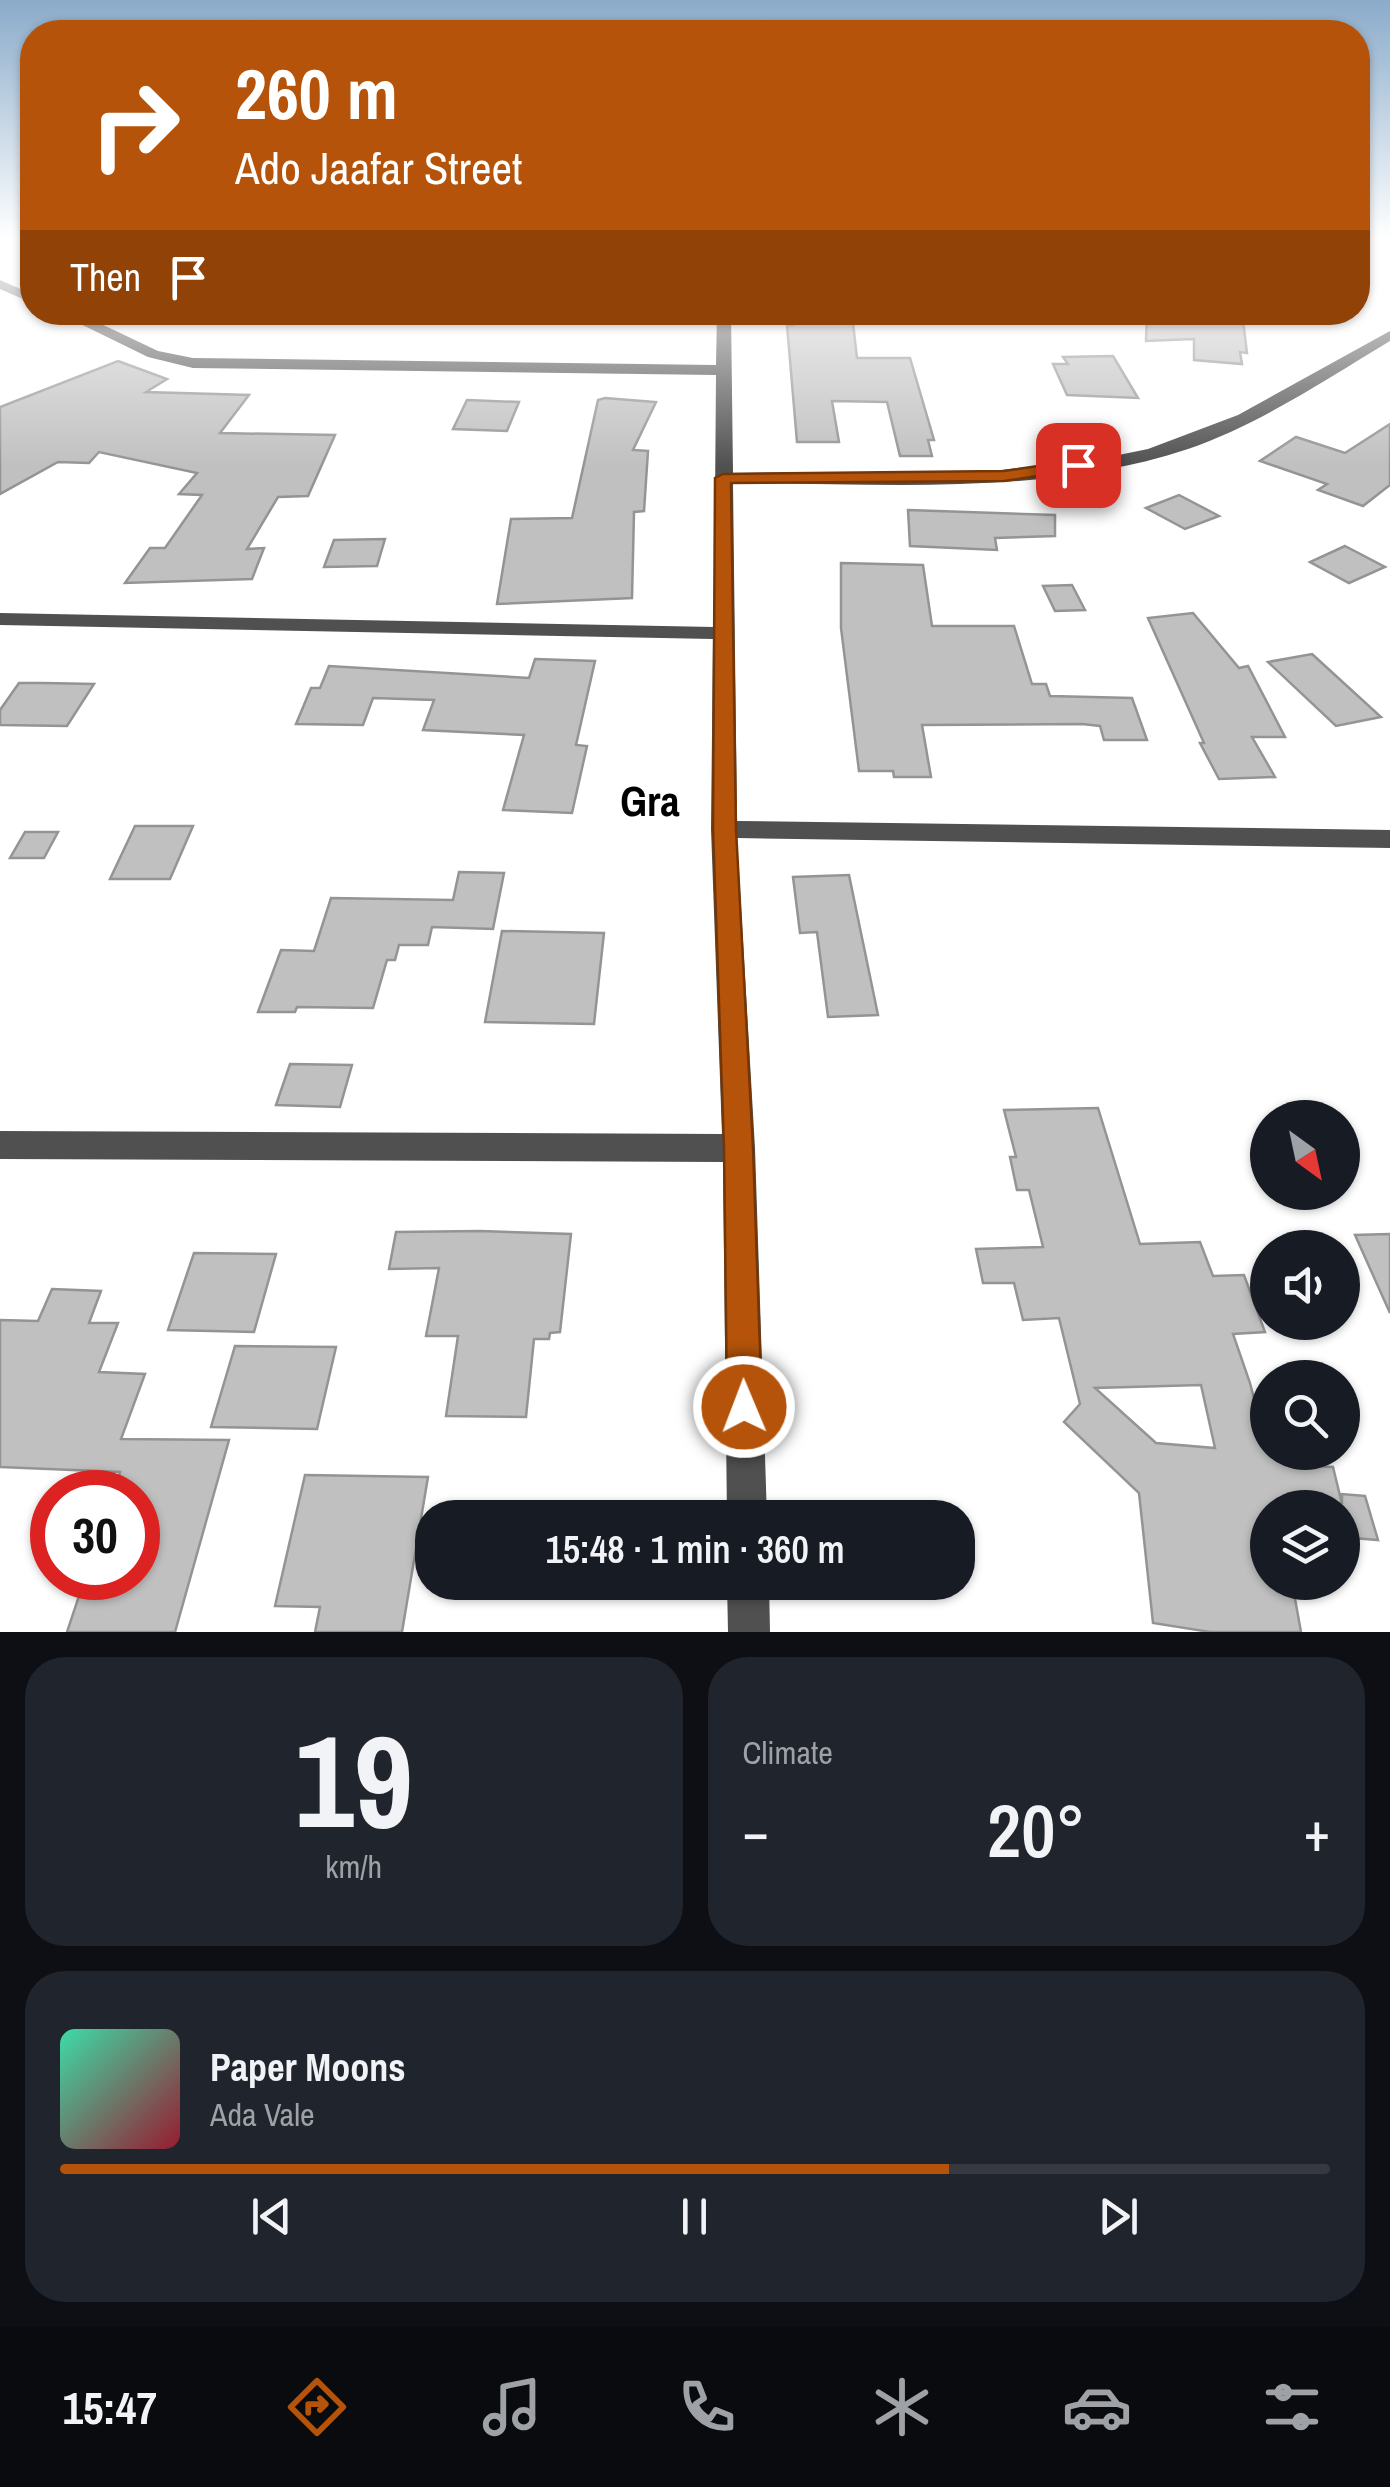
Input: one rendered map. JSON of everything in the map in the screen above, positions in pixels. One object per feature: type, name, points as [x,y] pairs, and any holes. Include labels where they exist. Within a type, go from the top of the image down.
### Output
[{"type":"street","points":[[90,325],[153,354],[193,363],[723,370]]},
{"type":"street","points":[[724,325],[724,829],[739,1148],[747,1500]]},
{"type":"street","points":[[723,478],[1004,476],[1152,454],[1253,415],[1390,335]]},
{"type":"street","points":[[0,619],[723,634]]},
{"type":"street","points":[[724,829],[1390,839]]},
{"type":"street","points":[[0,1146],[739,1148]]},
{"type":"street","points":[[749,1600],[750,1632]]},
{"type":"building","points":[[787,325],[853,325],[857,358],[910,358],[934,440],[928,440],[932,456],[900,456],[887,402],[832,401],[839,442],[797,442]]},
{"type":"building","points":[[1147,325],[1244,325],[1247,353],[1240,352],[1242,364],[1194,360],[1194,339],[1146,341]]},
{"type":"building","points":[[1113,356],[1138,398],[1067,395],[1053,364],[1068,364],[1063,357]]},
{"type":"building","points":[[118,361],[167,379],[146,392],[249,395],[220,433],[335,435],[308,496],[278,497],[247,549],[264,548],[252,579],[125,583],[150,548],[165,548],[202,495],[179,494],[197,473],[99,452],[89,463],[58,462],[0,494],[0,407]]},
{"type":"building","points":[[467,400],[519,402],[507,431],[453,429]]},
{"type":"building","points":[[598,400],[656,402],[633,450],[648,451],[644,511],[634,512],[632,598],[497,604],[511,519],[572,518]]},
{"type":"building","points":[[1390,424],[1390,485],[1363,506],[1318,490],[1327,484],[1260,461],[1296,437],[1345,453]]},
{"type":"building","points":[[1179,495],[1219,516],[1185,529],[1146,508]]},
{"type":"building","points":[[908,510],[1055,515],[1055,536],[995,538],[997,550],[910,546]]},
{"type":"building","points":[[385,539],[377,566],[324,567],[334,540]]},
{"type":"building","points":[[1345,546],[1385,567],[1349,583],[1310,562]]},
{"type":"building","points":[[841,563],[923,565],[932,626],[1014,626],[1032,684],[1046,684],[1050,696],[1132,698],[1147,740],[1104,740],[1100,726],[1082,724],[922,725],[931,777],[894,777],[893,771],[859,771],[841,628]]},
{"type":"building","points":[[1072,585],[1085,610],[1055,611],[1043,586]]},
{"type":"building","points":[[1193,613],[1239,668],[1248,666],[1285,737],[1252,737],[1275,777],[1219,779],[1200,743],[1204,743],[1148,618]]},
{"type":"building","points":[[1312,654],[1381,717],[1336,726],[1268,662]]},
{"type":"building","points":[[535,659],[595,661],[576,745],[587,746],[572,813],[503,810],[524,735],[423,730],[434,700],[373,698],[363,725],[296,724],[311,688],[320,688],[329,666],[529,678]]},
{"type":"building","points":[[19,683],[94,684],[67,726],[0,725],[0,710]]},
{"type":"building","points":[[135,826],[193,826],[170,879],[110,879]]},
{"type":"building","points":[[25,832],[58,832],[44,858],[10,858]]},
{"type":"building","points":[[459,872],[504,873],[493,929],[432,927],[428,945],[399,945],[395,960],[387,960],[373,1008],[297,1007],[295,1012],[258,1012],[281,950],[314,951],[331,898],[453,900]]},
{"type":"building","points":[[849,875],[878,1015],[828,1017],[817,932],[800,933],[793,877]]},
{"type":"building","points":[[502,931],[604,933],[594,1024],[485,1022]]},
{"type":"building","points":[[290,1064],[352,1065],[340,1107],[276,1105]]},
{"type":"building","points":[[1098,1108],[1140,1244],[1200,1242],[1213,1276],[1244,1275],[1250,1291],[1250,1333],[1233,1334],[1250,1383],[1250,1470],[1334,1470],[1339,1490],[1250,1490],[1250,1600],[1295,1600],[1301,1632],[1210,1632],[1153,1623],[1139,1493],[1064,1422],[1080,1404],[1059,1318],[1023,1320],[1014,1283],[983,1283],[976,1249],[1043,1247],[1029,1190],[1017,1190],[1010,1157],[1016,1157],[1004,1110]],"holes":[[[1201,1385],[1215,1448],[1156,1443],[1095,1388]]]},
{"type":"building","points":[[396,1232],[571,1234],[560,1332],[550,1333],[549,1339],[534,1339],[526,1417],[446,1416],[458,1336],[426,1336],[439,1268],[389,1269]]},
{"type":"building","points":[[1390,1234],[1390,1313],[1360,1246],[1360,1235]]},
{"type":"building","points":[[194,1253],[276,1254],[254,1332],[168,1330]]},
{"type":"building","points":[[52,1289],[101,1291],[89,1323],[118,1323],[99,1372],[145,1374],[121,1439],[229,1440],[175,1632],[67,1632],[78,1600],[160,1600],[160,1470],[0,1467],[0,1320],[38,1321]]},
{"type":"building","points":[[235,1346],[336,1347],[317,1429],[211,1427]]},
{"type":"building","points":[[305,1475],[428,1477],[424,1500],[415,1500],[415,1554],[402,1632],[315,1632],[320,1607],[275,1606]]},
{"type":"building","points":[[1360,1496],[1365,1496],[1378,1540],[1360,1538]]},
{"type":"district","name":"Gra","points":[[650,801]]},
{"type":"route","points":[[744,1407],[739,1148],[724,829],[723,478],[1004,476],[1078,465]]}]
